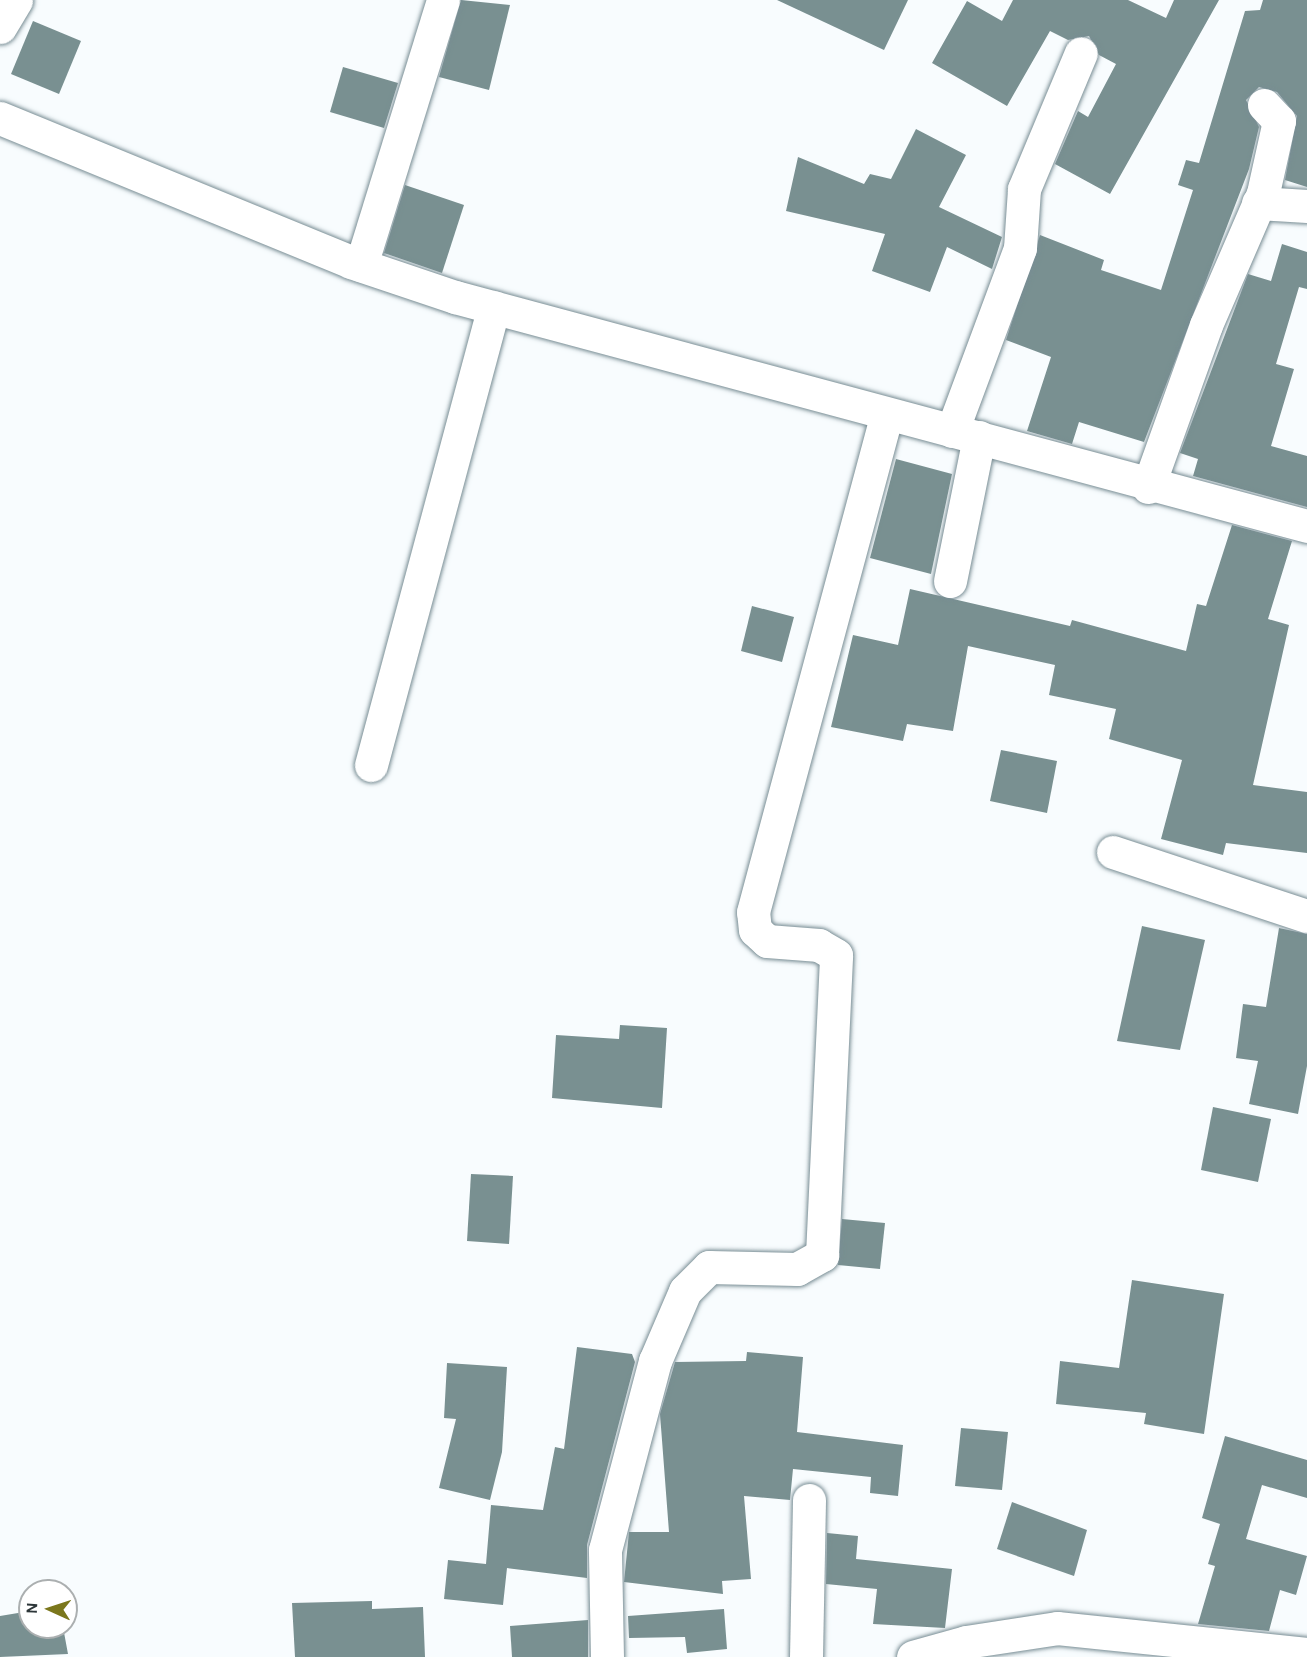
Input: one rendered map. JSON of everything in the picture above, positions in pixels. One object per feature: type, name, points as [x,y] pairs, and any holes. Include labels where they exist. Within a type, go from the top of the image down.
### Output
[{"type":"street","points":[[0,27],[16,0]]},
{"type":"street","points":[[362,265],[443,0]]},
{"type":"street","points":[[950,581],[966,434],[1020,248],[1024,189],[1081,53]]},
{"type":"street","points":[[1148,487],[1206,325],[1258,203],[1279,121],[1264,105]]},
{"type":"street","points":[[0,118],[362,265],[494,307],[886,417],[966,434],[1148,487],[1307,526]]},
{"type":"street","points":[[1258,203],[1307,206]]},
{"type":"street","points":[[371,765],[494,307]]},
{"type":"street","points":[[607,1657],[604,1550],[655,1361],[685,1291],[709,1267],[797,1269],[822,1254],[836,955],[819,945],[767,941],[755,930],[753,912],[886,417]]},
{"type":"street","points":[[1113,852],[1307,916]]},
{"type":"street","points":[[806,1657],[809,1500]]},
{"type":"street","points":[[913,1657],[966,1642],[1057,1628],[1160,1647],[1307,1654]]},
{"type":"building","points":[[461,0],[510,5],[489,90],[439,77]]},
{"type":"building","points":[[777,0],[908,0],[884,50]]},
{"type":"building","points":[[1013,0],[1128,0],[1166,18],[1174,0],[1219,0],[1110,194],[1055,164],[1078,111],[1088,117],[1116,64],[1099,55],[1089,36],[1068,40],[1050,31],[1007,106],[932,63],[967,1],[1002,21]]},
{"type":"building","points":[[1263,0],[1307,0],[1307,187],[1285,180],[1297,116],[1277,92],[1259,87],[1246,100],[1259,127],[1249,169],[1144,442],[1079,422],[1072,444],[1027,431],[1051,357],[1006,340],[1040,235],[1104,260],[1101,270],[1161,290],[1193,190],[1178,185],[1186,160],[1199,163],[1245,11],[1260,10]]},
{"type":"building","points":[[33,21],[81,41],[59,94],[11,74]]},
{"type":"building","points":[[343,67],[398,83],[384,128],[330,112]]},
{"type":"building","points":[[916,129],[966,155],[939,207],[1002,237],[992,269],[947,247],[930,292],[872,271],[885,234],[786,211],[798,157],[864,184],[870,174],[891,179]]},
{"type":"building","points":[[405,185],[464,205],[442,273],[384,253]]},
{"type":"building","points":[[1282,244],[1307,252],[1307,289],[1299,287],[1276,364],[1294,369],[1271,446],[1307,456],[1307,507],[1193,476],[1198,459],[1180,453],[1248,274],[1271,281]]},
{"type":"building","points":[[896,459],[952,474],[931,574],[870,558]]},
{"type":"building","points":[[1232,525],[1292,541],[1268,619],[1289,625],[1253,785],[1307,792],[1307,853],[1226,843],[1223,855],[1161,839],[1182,760],[1109,739],[1116,709],[1049,695],[1055,665],[968,646],[953,731],[907,724],[903,741],[831,727],[853,635],[898,645],[910,589],[1070,626],[1072,620],[1186,651],[1197,604],[1206,606]]},
{"type":"building","points":[[752,606],[794,617],[782,662],[741,651]]},
{"type":"building","points":[[1001,750],[1057,761],[1047,813],[990,801]]},
{"type":"building","points":[[1142,926],[1205,940],[1180,1050],[1117,1041]]},
{"type":"building","points":[[1279,928],[1307,934],[1307,1066],[1298,1114],[1249,1104],[1258,1061],[1236,1058],[1243,1004],[1266,1007]]},
{"type":"building","points":[[620,1025],[667,1028],[662,1108],[552,1098],[556,1035],[619,1039]]},
{"type":"building","points":[[1213,1107],[1271,1119],[1258,1182],[1201,1170]]},
{"type":"building","points":[[471,1174],[513,1176],[509,1244],[467,1241]]},
{"type":"building","points":[[842,1219],[885,1223],[880,1269],[838,1265]]},
{"type":"building","points":[[1132,1280],[1224,1294],[1204,1434],[1144,1424],[1146,1413],[1056,1404],[1060,1361],[1119,1368]]},
{"type":"building","points":[[577,1347],[632,1354],[635,1362],[587,1545],[587,1578],[507,1568],[503,1605],[444,1599],[448,1560],[486,1564],[491,1505],[543,1510],[555,1447],[564,1449]]},
{"type":"building","points":[[747,1352],[803,1357],[797,1432],[903,1445],[898,1496],[870,1493],[871,1477],[793,1469],[790,1500],[744,1496],[751,1579],[722,1581],[723,1594],[624,1582],[629,1532],[669,1532],[660,1414],[675,1362],[746,1361]]},
{"type":"building","points":[[447,1363],[507,1367],[502,1452],[490,1500],[439,1488],[456,1419],[444,1418]]},
{"type":"building","points":[[961,1428],[1008,1432],[1002,1490],[955,1486]]},
{"type":"building","points":[[1225,1436],[1307,1460],[1307,1498],[1262,1485],[1246,1539],[1307,1556],[1296,1595],[1280,1590],[1269,1631],[1198,1624],[1215,1566],[1208,1564],[1220,1524],[1202,1518]]},
{"type":"building","points":[[1012,1502],[1087,1530],[1074,1576],[997,1549]]},
{"type":"building","points":[[827,1533],[858,1536],[856,1559],[952,1569],[945,1628],[873,1624],[877,1589],[826,1584]]},
{"type":"building","points":[[372,1601],[372,1609],[423,1607],[425,1657],[295,1657],[292,1603]]},
{"type":"building","points":[[724,1609],[727,1649],[687,1653],[685,1637],[629,1638],[628,1616]]},
{"type":"building","points":[[18,1613],[18,1639],[65,1639],[68,1654],[0,1657],[0,1616]]},
{"type":"building","points":[[588,1620],[588,1657],[512,1657],[510,1626]]}]
